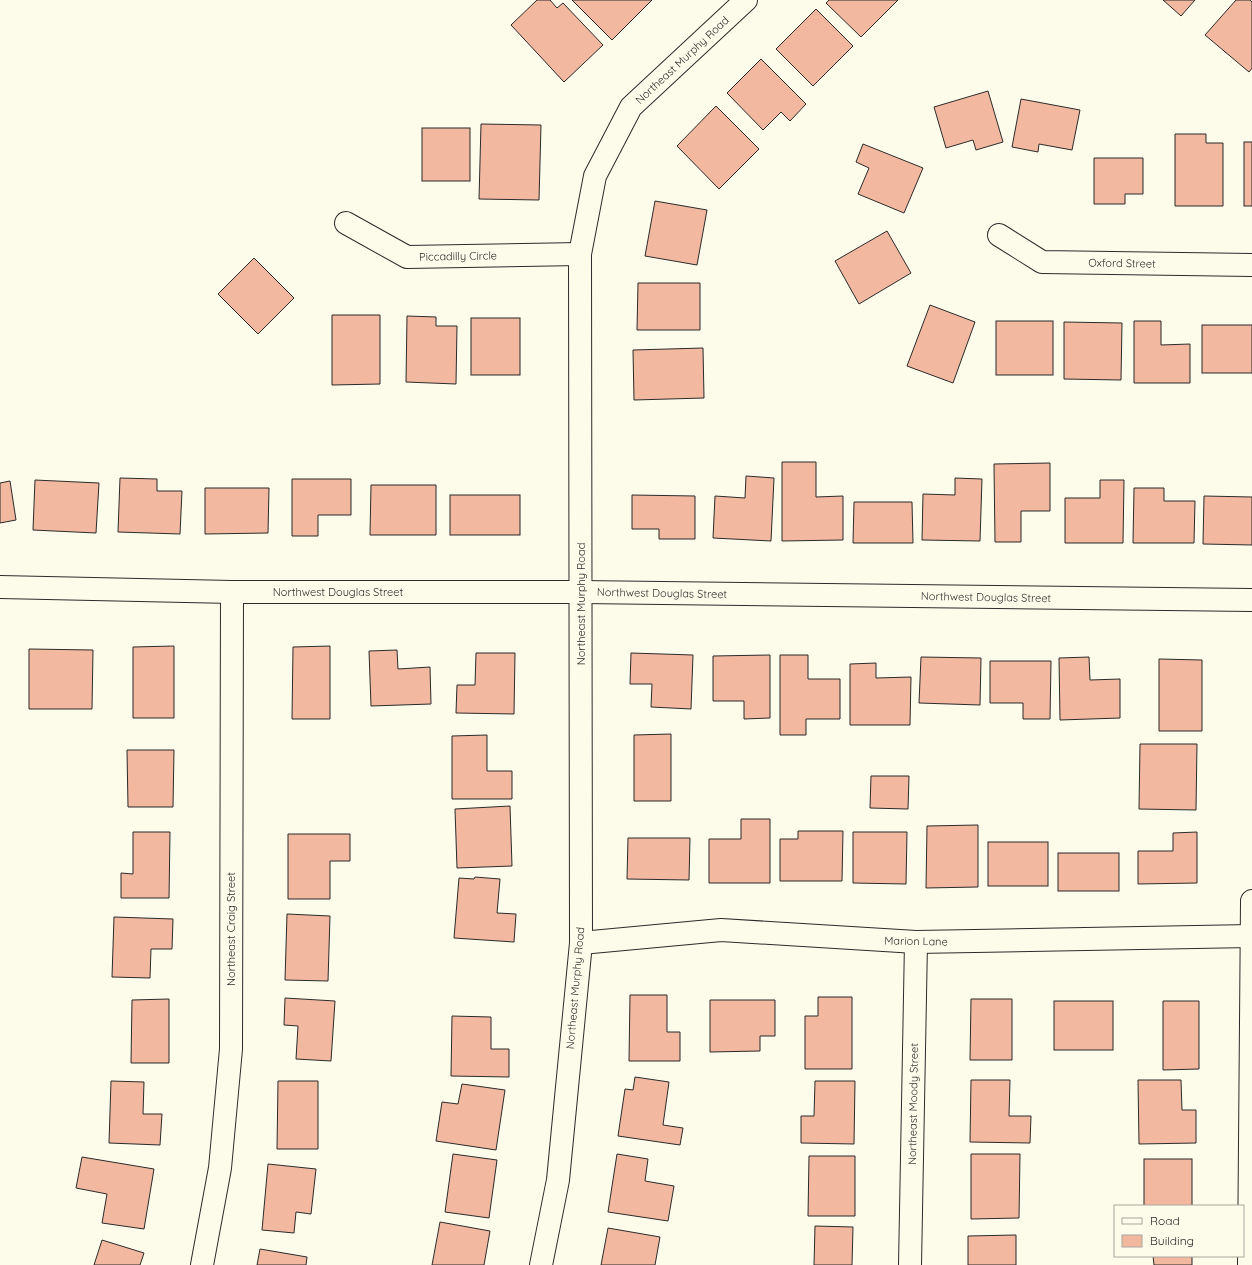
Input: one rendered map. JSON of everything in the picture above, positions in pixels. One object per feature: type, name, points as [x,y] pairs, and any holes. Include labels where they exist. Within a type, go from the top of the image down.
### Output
[{"type":"street","name":"Northeast Murphy Road","points":[[541,1265],[558,1180],[581,943],[580,254],[595,176],[631,107],[746,0]]},
{"type":"street","name":"Piccadilly Circle","points":[[346,223],[408,257],[580,254]]},
{"type":"street","name":"Oxford Street","points":[[999,235],[1042,262],[1252,265]]},
{"type":"street","name":"Northwest Douglas Street","points":[[0,587],[232,592],[581,592],[1252,600]]},
{"type":"street","name":"Northeast Craig Street","points":[[202,1265],[220,1168],[231,1049],[232,592]]},
{"type":"street","points":[[1250,1265],[1252,901]]},
{"type":"street","name":"Marion Lane","points":[[581,943],[720,930],[916,942],[1251,936]]},
{"type":"street","name":"Northeast Moody Street","points":[[910,1265],[916,942]]},
{"type":"building","points":[[537,0],[550,0],[557,8],[563,3],[603,45],[564,82],[511,25]]},
{"type":"building","points":[[572,0],[652,0],[612,40]]},
{"type":"building","points":[[829,0],[898,0],[861,37],[826,3]]},
{"type":"building","points":[[1163,0],[1195,0],[1181,16]]},
{"type":"building","points":[[1236,0],[1250,0],[1252,2],[1252,68],[1249,72],[1205,35]]},
{"type":"building","points":[[816,9],[853,46],[813,86],[776,49]]},
{"type":"building","points":[[761,59],[806,104],[790,121],[781,112],[763,130],[727,93]]},
{"type":"building","points":[[988,91],[1003,142],[976,150],[973,140],[946,148],[934,107]]},
{"type":"building","points":[[1021,99],[1080,110],[1072,150],[1039,144],[1038,152],[1012,147]]},
{"type":"building","points":[[716,106],[759,149],[719,189],[677,146]]},
{"type":"building","points":[[481,124],[541,125],[539,200],[479,199]]},
{"type":"building","points":[[422,128],[470,128],[470,181],[422,181]]},
{"type":"building","points":[[1175,134],[1206,134],[1206,143],[1223,143],[1223,206],[1175,206]]},
{"type":"building","points":[[1244,142],[1252,142],[1252,206],[1244,206]]},
{"type":"building","points":[[863,144],[923,168],[904,213],[858,194],[869,168],[856,162]]},
{"type":"building","points":[[1094,158],[1143,158],[1143,194],[1125,194],[1125,204],[1094,204]]},
{"type":"building","points":[[655,201],[707,210],[697,265],[645,256]]},
{"type":"building","points":[[887,231],[911,273],[859,304],[835,261]]},
{"type":"building","points":[[254,258],[294,298],[258,334],[218,294]]},
{"type":"building","points":[[638,283],[700,283],[700,330],[637,330]]},
{"type":"building","points":[[930,305],[975,322],[953,383],[907,366]]},
{"type":"building","points":[[332,315],[380,315],[380,384],[332,385]]},
{"type":"building","points":[[407,316],[436,317],[436,326],[457,326],[456,384],[406,382]]},
{"type":"building","points":[[471,318],[520,318],[520,375],[471,375]]},
{"type":"building","points":[[996,321],[1053,321],[1053,375],[996,375]]},
{"type":"building","points":[[1134,321],[1161,321],[1161,345],[1190,344],[1190,383],[1134,383]]},
{"type":"building","points":[[1064,322],[1122,323],[1121,380],[1064,379]]},
{"type":"building","points":[[1202,325],[1252,325],[1252,373],[1202,373]]},
{"type":"building","points":[[703,348],[704,398],[634,400],[633,350]]},
{"type":"building","points":[[782,462],[816,462],[816,497],[843,496],[843,540],[782,541]]},
{"type":"building","points":[[1050,463],[1050,511],[1021,511],[1021,542],[995,542],[994,464]]},
{"type":"building","points":[[746,476],[774,478],[771,541],[713,538],[715,496],[745,498]]},
{"type":"building","points":[[120,478],[157,479],[157,491],[182,491],[180,534],[118,532]]},
{"type":"building","points":[[955,478],[982,479],[980,541],[922,540],[923,494],[955,495]]},
{"type":"building","points":[[292,479],[351,479],[351,515],[318,515],[318,536],[292,536]]},
{"type":"building","points":[[35,480],[99,483],[96,533],[33,530]]},
{"type":"building","points":[[1100,480],[1124,480],[1123,543],[1065,543],[1065,498],[1100,498]]},
{"type":"building","points":[[10,481],[16,520],[0,523],[0,483]]},
{"type":"building","points":[[371,485],[436,485],[436,535],[370,535]]},
{"type":"building","points":[[205,488],[269,488],[268,533],[205,534]]},
{"type":"building","points":[[1134,488],[1164,488],[1164,501],[1195,501],[1194,543],[1133,543]]},
{"type":"building","points":[[450,495],[520,495],[520,535],[450,535]]},
{"type":"building","points":[[632,495],[695,496],[695,539],[659,539],[659,529],[632,529]]},
{"type":"building","points":[[1204,496],[1252,497],[1252,545],[1203,544]]},
{"type":"building","points":[[854,502],[912,502],[913,543],[853,543]]},
{"type":"building","points":[[174,646],[174,718],[133,718],[133,647]]},
{"type":"building","points":[[330,646],[330,719],[292,719],[293,647]]},
{"type":"building","points":[[29,649],[93,650],[92,709],[29,709]]},
{"type":"building","points":[[397,650],[398,669],[430,667],[431,704],[371,706],[369,651]]},
{"type":"building","points":[[476,653],[515,653],[514,714],[456,713],[457,685],[475,685]]},
{"type":"building","points":[[631,653],[693,655],[691,709],[651,707],[652,684],[630,684]]},
{"type":"building","points":[[770,655],[770,718],[744,719],[744,701],[713,701],[713,656]]},
{"type":"building","points":[[780,655],[808,655],[808,679],[840,679],[840,719],[806,719],[806,735],[780,735]]},
{"type":"building","points":[[921,657],[981,658],[980,705],[919,703]]},
{"type":"building","points":[[1089,657],[1090,680],[1120,679],[1120,718],[1060,720],[1059,658]]},
{"type":"building","points":[[1159,659],[1202,660],[1202,731],[1159,731]]},
{"type":"building","points":[[990,661],[1051,661],[1050,719],[1023,719],[1023,703],[990,703]]},
{"type":"building","points":[[876,663],[876,678],[911,677],[910,725],[850,725],[850,664]]},
{"type":"building","points":[[671,734],[671,801],[634,801],[634,735]]},
{"type":"building","points":[[487,735],[487,771],[512,771],[512,799],[452,799],[452,736]]},
{"type":"building","points":[[1140,744],[1197,744],[1196,810],[1139,809]]},
{"type":"building","points":[[127,750],[174,750],[173,807],[128,807]]},
{"type":"building","points":[[871,776],[909,776],[908,809],[870,808]]},
{"type":"building","points":[[510,806],[512,866],[457,868],[455,809]]},
{"type":"building","points":[[741,819],[770,819],[770,883],[709,883],[709,839],[741,839]]},
{"type":"building","points":[[978,825],[978,887],[926,888],[927,826]]},
{"type":"building","points":[[798,831],[843,831],[842,881],[780,881],[780,839],[798,839]]},
{"type":"building","points":[[133,832],[170,832],[169,898],[121,898],[121,873],[133,874]]},
{"type":"building","points":[[853,832],[907,832],[906,884],[853,883]]},
{"type":"building","points":[[1197,832],[1197,883],[1138,884],[1138,851],[1173,851],[1173,833]]},
{"type":"building","points":[[288,834],[350,834],[350,861],[330,861],[330,899],[288,899]]},
{"type":"building","points":[[628,838],[690,838],[689,880],[627,879]]},
{"type":"building","points":[[988,842],[1048,842],[1048,886],[988,886]]},
{"type":"building","points":[[1058,853],[1119,853],[1119,891],[1058,891]]},
{"type":"building","points":[[475,877],[500,879],[497,913],[516,914],[514,942],[454,938],[459,878],[474,879]]},
{"type":"building","points":[[287,914],[330,916],[328,981],[285,980]]},
{"type":"building","points":[[114,917],[173,919],[172,949],[151,949],[150,978],[112,977]]},
{"type":"building","points":[[630,995],[667,995],[667,1032],[680,1032],[680,1061],[629,1061]]},
{"type":"building","points":[[818,997],[852,997],[852,1069],[805,1069],[805,1016],[818,1016]]},
{"type":"building","points":[[285,998],[335,1001],[331,1061],[296,1059],[298,1026],[284,1025]]},
{"type":"building","points":[[169,999],[169,1063],[131,1063],[132,1000]]},
{"type":"building","points":[[971,999],[1012,999],[1012,1060],[970,1060]]},
{"type":"building","points":[[710,1000],[775,1000],[775,1036],[760,1036],[760,1051],[710,1052]]},
{"type":"building","points":[[1054,1001],[1113,1001],[1113,1050],[1054,1050]]},
{"type":"building","points":[[1163,1001],[1199,1001],[1199,1069],[1163,1070]]},
{"type":"building","points":[[452,1016],[491,1017],[491,1049],[509,1049],[509,1077],[451,1076]]},
{"type":"building","points":[[635,1077],[669,1082],[663,1125],[683,1128],[680,1145],[618,1136],[625,1089],[633,1090]]},
{"type":"building","points":[[971,1080],[1010,1080],[1009,1116],[1031,1116],[1030,1143],[970,1142]]},
{"type":"building","points":[[1138,1080],[1181,1080],[1182,1110],[1196,1110],[1196,1143],[1139,1144]]},
{"type":"building","points":[[111,1081],[144,1082],[143,1114],[162,1114],[160,1145],[109,1143]]},
{"type":"building","points":[[278,1081],[318,1081],[318,1149],[277,1149]]},
{"type":"building","points":[[815,1081],[855,1081],[854,1144],[801,1143],[801,1116],[814,1116]]},
{"type":"building","points":[[462,1084],[505,1090],[496,1150],[436,1141],[442,1102],[458,1104]]},
{"type":"building","points":[[453,1154],[497,1160],[489,1218],[445,1212]]},
{"type":"building","points":[[617,1154],[648,1159],[645,1181],[674,1186],[668,1221],[608,1212]]},
{"type":"building","points":[[971,1154],[1020,1154],[1019,1218],[971,1219]]},
{"type":"building","points":[[809,1156],[855,1156],[855,1216],[808,1216]]},
{"type":"building","points":[[82,1157],[154,1169],[144,1229],[102,1223],[107,1194],[76,1188]]},
{"type":"building","points":[[1144,1159],[1192,1159],[1192,1205],[1144,1205]]},
{"type":"building","points":[[268,1164],[316,1169],[311,1214],[296,1212],[294,1233],[262,1230]]},
{"type":"building","points":[[440,1222],[490,1231],[484,1265],[432,1265]]},
{"type":"building","points":[[815,1226],[853,1227],[852,1265],[814,1265]]},
{"type":"building","points":[[608,1228],[660,1237],[655,1265],[601,1265]]},
{"type":"building","points":[[1016,1235],[1016,1265],[968,1265],[968,1236]]},
{"type":"building","points":[[102,1240],[144,1253],[140,1265],[94,1265]]},
{"type":"building","points":[[260,1249],[307,1257],[306,1265],[257,1265]]},
{"type":"building","points":[[1153,1257],[1192,1257],[1192,1265],[1154,1265]]}]
